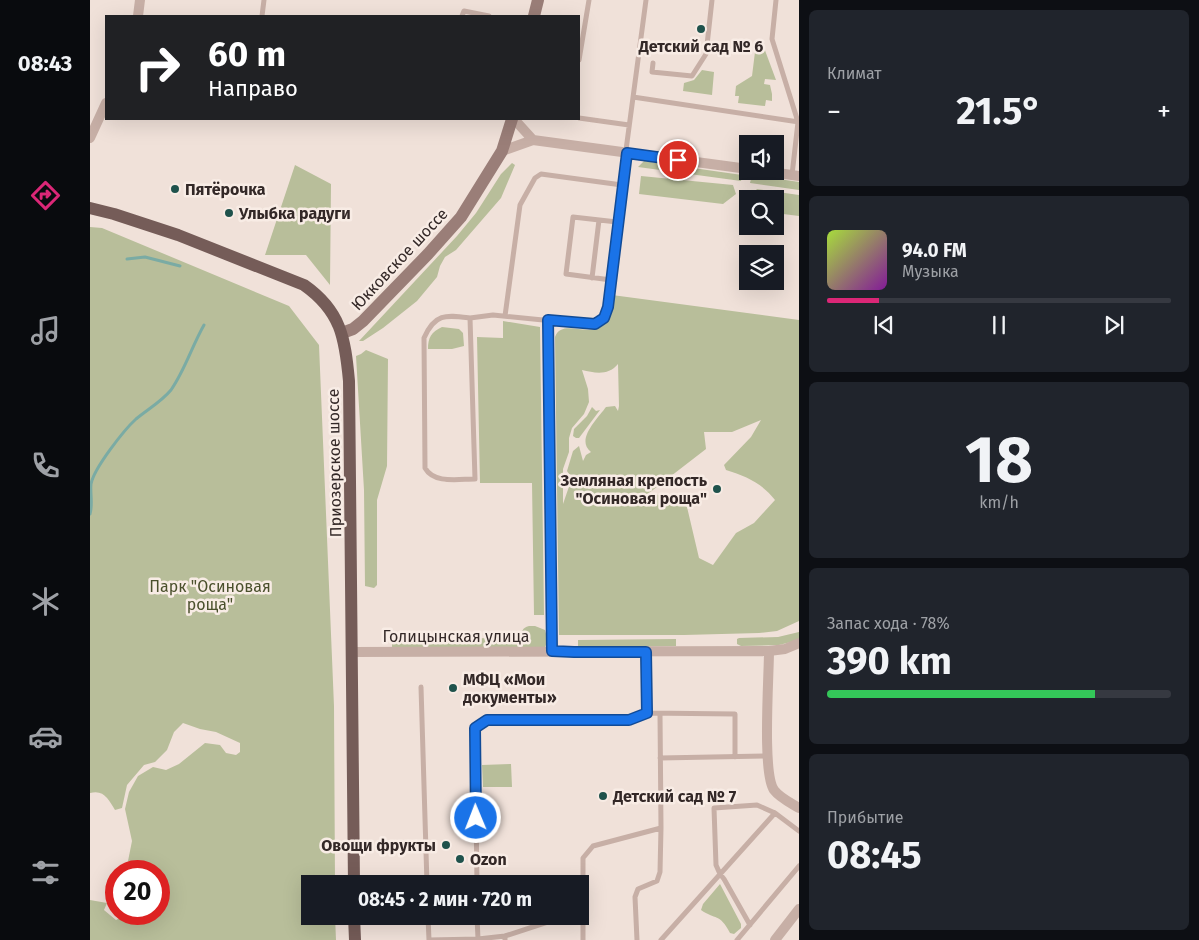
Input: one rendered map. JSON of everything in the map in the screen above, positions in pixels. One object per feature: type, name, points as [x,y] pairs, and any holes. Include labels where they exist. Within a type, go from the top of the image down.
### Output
[{"type":"main road","points":[[534,15],[538,0]]},
{"type":"main road","name":"Юкковское шоссе","points":[[342,333],[353,329],[363,321],[453,227],[502,151],[513,120]]},
{"type":"main road","name":"Приозерское шоссе","points":[[90,208],[173,234],[304,285],[319,295],[329,307],[342,333],[349,381],[354,875]]},
{"type":"main road","points":[[354,925],[354,940]]},
{"type":"street","points":[[138,15],[140,0]]},
{"type":"street","points":[[90,138],[105,104]]},
{"type":"street","points":[[514,120],[533,140]]},
{"type":"street","points":[[502,151],[533,140],[739,168]]},
{"type":"street","name":"Голицынская улица","points":[[353,652],[769,651],[785,649],[799,643]]},
{"type":"street","points":[[769,651],[767,756],[769,780],[774,790],[799,808]]},
{"type":"street","points":[[775,940],[799,909]]},
{"type":"lane","points":[[262,15],[264,0]]},
{"type":"lane","points":[[580,54],[589,0]]},
{"type":"lane","points":[[470,318],[474,478],[436,479],[429,474],[426,468],[424,338],[429,327],[436,320],[448,315],[470,318],[485,315],[595,324],[604,318],[608,307],[629,125],[646,0]]},
{"type":"lane","points":[[653,62],[652,72],[692,76],[706,54],[712,0]]},
{"type":"lane","points":[[776,0],[772,39],[799,122],[796,176]]},
{"type":"lane","points":[[462,15],[464,11],[484,15]]},
{"type":"lane","points":[[633,97],[799,122]]},
{"type":"lane","points":[[580,118],[629,125]]},
{"type":"lane","points":[[505,316],[520,205],[535,178],[541,174],[622,185]]},
{"type":"lane","points":[[611,280],[566,274],[573,217],[617,222]]},
{"type":"lane","points":[[592,278],[600,220]]},
{"type":"lane","points":[[548,320],[552,651]]},
{"type":"lane","points":[[646,652],[647,713]]},
{"type":"lane","points":[[421,687],[427,875]]},
{"type":"lane","points":[[477,875],[475,728],[487,720],[629,720],[647,713],[735,714],[735,757]]},
{"type":"lane","points":[[637,940],[635,897],[638,889],[657,881],[660,872],[660,714]]},
{"type":"lane","points":[[660,758],[767,756]]},
{"type":"lane","points":[[750,925],[716,865],[714,808],[757,805],[775,813],[799,831]]},
{"type":"lane","points":[[661,940],[775,813]]},
{"type":"lane","points":[[582,875],[582,858],[593,846],[661,828]]},
{"type":"lane","points":[[737,940],[799,866]]},
{"type":"lane","points":[[428,925],[429,940],[505,938],[541,925]]},
{"type":"lane","points":[[477,925],[478,939]]},
{"type":"lane","points":[[582,925],[583,940]]},
{"type":"green space","points":[[756,44],[763,45],[776,80],[765,79],[764,84],[770,85],[772,101],[766,100],[765,106],[738,103],[739,96],[735,96],[736,86],[752,76]]},
{"type":"green space","points":[[702,70],[714,72],[712,95],[683,91],[684,83],[694,80]]},
{"type":"green space","points":[[644,161],[739,175],[739,180],[741,180],[741,181],[638,167]]},
{"type":"green space","points":[[512,163],[515,165],[501,198],[456,250],[445,257],[437,277],[417,301],[383,328],[363,341],[359,341],[457,236],[476,213],[501,174]]},
{"type":"green space","points":[[295,165],[331,184],[330,285],[306,255],[265,255]]},
{"type":"green space","points":[[641,176],[733,185],[736,194],[723,204],[639,194]]},
{"type":"green space","points":[[751,180],[784,180],[799,182],[799,190],[750,183]]},
{"type":"green space","points":[[784,193],[799,195],[799,216],[784,214]]},
{"type":"green space","name":"Парк \"Осиновая роща\"","points":[[90,227],[102,228],[289,306],[319,345],[334,706],[335,875],[301,875],[301,925],[335,925],[336,940],[90,940],[90,900],[105,903],[105,925],[170,925],[170,860],[128,860],[132,841],[125,809],[129,792],[138,776],[153,767],[166,770],[179,764],[205,743],[220,745],[226,753],[236,755],[240,752],[240,743],[216,732],[183,723],[174,732],[167,750],[155,762],[144,765],[127,785],[122,808],[115,810],[108,799],[102,794],[90,793]]},
{"type":"green space","points":[[612,295],[799,320],[799,621],[777,631],[759,633],[559,635],[555,337],[559,331],[565,329],[587,330],[601,326],[607,319]],"holes":[[[618,364],[618,411],[615,406],[606,407],[594,423],[585,441],[591,452],[586,455],[583,461],[579,446],[573,451],[567,471],[573,475],[563,504],[563,469],[569,452],[569,438],[572,428],[584,414],[589,402],[588,389],[582,370],[596,373],[606,372]],[[761,420],[751,437],[724,465],[726,470],[759,485],[775,500],[754,523],[736,533],[713,565],[699,558],[687,507],[669,497],[649,493],[706,449],[704,432],[732,432]]]},
{"type":"green space","points":[[503,321],[540,327],[544,615],[534,615],[532,483],[480,483],[477,337],[503,338]]},
{"type":"green space","points":[[442,327],[459,329],[463,333],[464,346],[452,349],[428,349],[431,336]]},
{"type":"green space","points":[[366,350],[388,359],[387,466],[377,500],[377,585],[374,588],[365,586],[364,490],[356,356]]},
{"type":"green space","points":[[592,407],[596,411],[600,410],[579,438],[576,438],[573,436],[574,429],[587,416]]},
{"type":"green space","points":[[529,626],[545,630],[548,641],[545,647],[392,648],[392,639],[520,638],[523,630]]},
{"type":"green space","points":[[799,632],[799,640],[779,645],[741,646],[737,644],[737,639],[739,638],[778,637]]},
{"type":"green space","points":[[676,639],[676,646],[578,648],[578,640]]},
{"type":"green space","points":[[511,764],[512,787],[483,787],[482,765]]},
{"type":"green space","points":[[720,884],[741,924],[741,928],[734,934],[730,933],[723,922],[701,910],[703,904]]},
{"type":"waterway","points":[[127,259],[145,257],[180,266]]},
{"type":"waterway","points":[[90,514],[93,477],[117,440],[131,424],[171,390],[204,325]]},
{"type":"place","name":"Детский сад № 6","points":[[701,29]]},
{"type":"place","name":"Пятёрочка","points":[[175,189]]},
{"type":"place","name":"Улыбка радуги","points":[[229,213]]},
{"type":"place","name":"Земляная крепость \"Осиновая роща\"","points":[[717,489]]},
{"type":"place","name":"МФЦ «Мои документы»","points":[[453,688]]},
{"type":"place","name":"Детский сад № 7","points":[[603,796]]},
{"type":"place","name":"Овощи фрукты","points":[[446,845]]},
{"type":"place","name":"Ozon","points":[[460,859]]},
{"type":"route","points":[[476,818],[475,728],[487,720],[629,720],[647,713],[646,652],[552,651],[548,320],[595,324],[604,318],[608,307],[624,165],[627,153],[678,160]]}]
